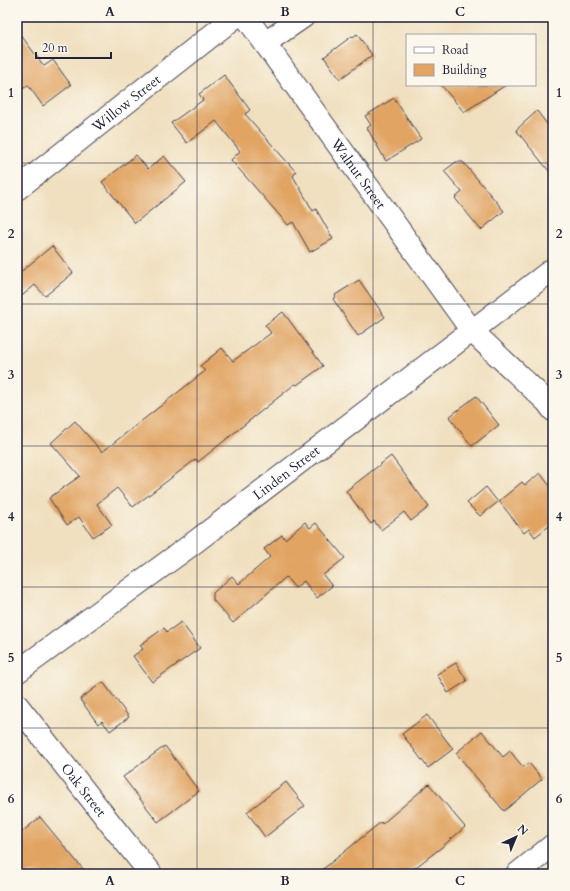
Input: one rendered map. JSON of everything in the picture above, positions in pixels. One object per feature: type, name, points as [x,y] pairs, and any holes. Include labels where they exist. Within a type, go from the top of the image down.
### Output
[{"type":"street","name":"Willow Street","points":[[17,189],[235,17]]},
{"type":"street","name":"Walnut Street","points":[[246,17],[472,331],[547,402],[553,410]]},
{"type":"street","points":[[265,43],[303,17]]},
{"type":"street","name":"Linden Street","points":[[17,672],[191,545],[553,269]]},
{"type":"street","name":"Oak Street","points":[[17,705],[151,874]]},
{"type":"street","points":[[517,874],[553,844]]},
{"type":"building","points":[[17,30],[44,66],[53,60],[71,85],[43,106],[28,85],[17,93]]},
{"type":"building","points":[[357,34],[372,55],[340,79],[324,57],[352,36],[353,37]]},
{"type":"building","points":[[224,75],[250,110],[245,114],[296,172],[293,176],[313,211],[316,209],[333,239],[310,252],[293,222],[288,225],[231,160],[240,151],[216,121],[187,143],[171,123],[203,100],[199,94]]},
{"type":"building","points":[[442,86],[504,86],[464,112]]},
{"type":"building","points":[[394,98],[421,139],[386,161],[367,128],[371,125],[365,116]]},
{"type":"building","points":[[537,111],[553,132],[553,176],[516,130]]},
{"type":"building","points":[[136,155],[148,169],[164,156],[186,182],[135,223],[102,182]]},
{"type":"building","points":[[456,162],[463,162],[504,211],[481,230],[455,198],[462,192],[444,171]]},
{"type":"building","points":[[52,246],[73,273],[45,296],[35,285],[17,300],[17,275]]},
{"type":"building","points":[[359,280],[385,317],[358,336],[333,299],[336,297],[335,295]]},
{"type":"building","points":[[283,312],[323,366],[297,385],[295,384],[198,462],[196,459],[133,507],[117,488],[97,504],[112,525],[93,537],[79,517],[67,525],[49,498],[80,476],[51,443],[75,421],[102,452],[205,371],[200,366],[222,348],[233,361],[271,333],[265,325]]},
{"type":"building","points":[[476,396],[499,425],[472,446],[449,417]]},
{"type":"building","points":[[391,456],[429,507],[411,521],[404,512],[381,530],[374,521],[371,524],[346,491]]},
{"type":"building","points":[[540,473],[553,490],[553,523],[535,537],[529,529],[524,533],[499,501],[522,482],[525,485]]},
{"type":"building","points":[[486,487],[498,502],[480,516],[467,503]]},
{"type":"building","points":[[305,522],[310,528],[316,523],[345,558],[323,575],[332,586],[317,598],[304,581],[295,588],[286,577],[233,623],[213,600],[213,593],[232,576],[239,584],[270,557],[264,549],[282,535],[285,539]]},
{"type":"building","points":[[181,622],[200,648],[152,682],[133,656],[143,649],[140,645],[164,628],[167,632]]},
{"type":"building","points":[[456,663],[467,681],[448,693],[437,674]]},
{"type":"building","points":[[103,682],[129,717],[110,731],[102,721],[98,724],[80,699]]},
{"type":"building","points":[[427,715],[453,749],[428,768],[402,734]]},
{"type":"building","points":[[482,731],[503,757],[510,751],[523,767],[529,763],[542,779],[504,811],[456,753]]},
{"type":"building","points":[[165,746],[199,791],[158,822],[123,777]]},
{"type":"building","points":[[286,782],[305,806],[265,837],[247,812]]},
{"type":"building","points":[[429,784],[465,827],[442,847],[407,874],[317,874],[381,822],[382,824]]},
{"type":"building","points":[[40,817],[87,874],[24,874],[17,866],[17,836]]}]
